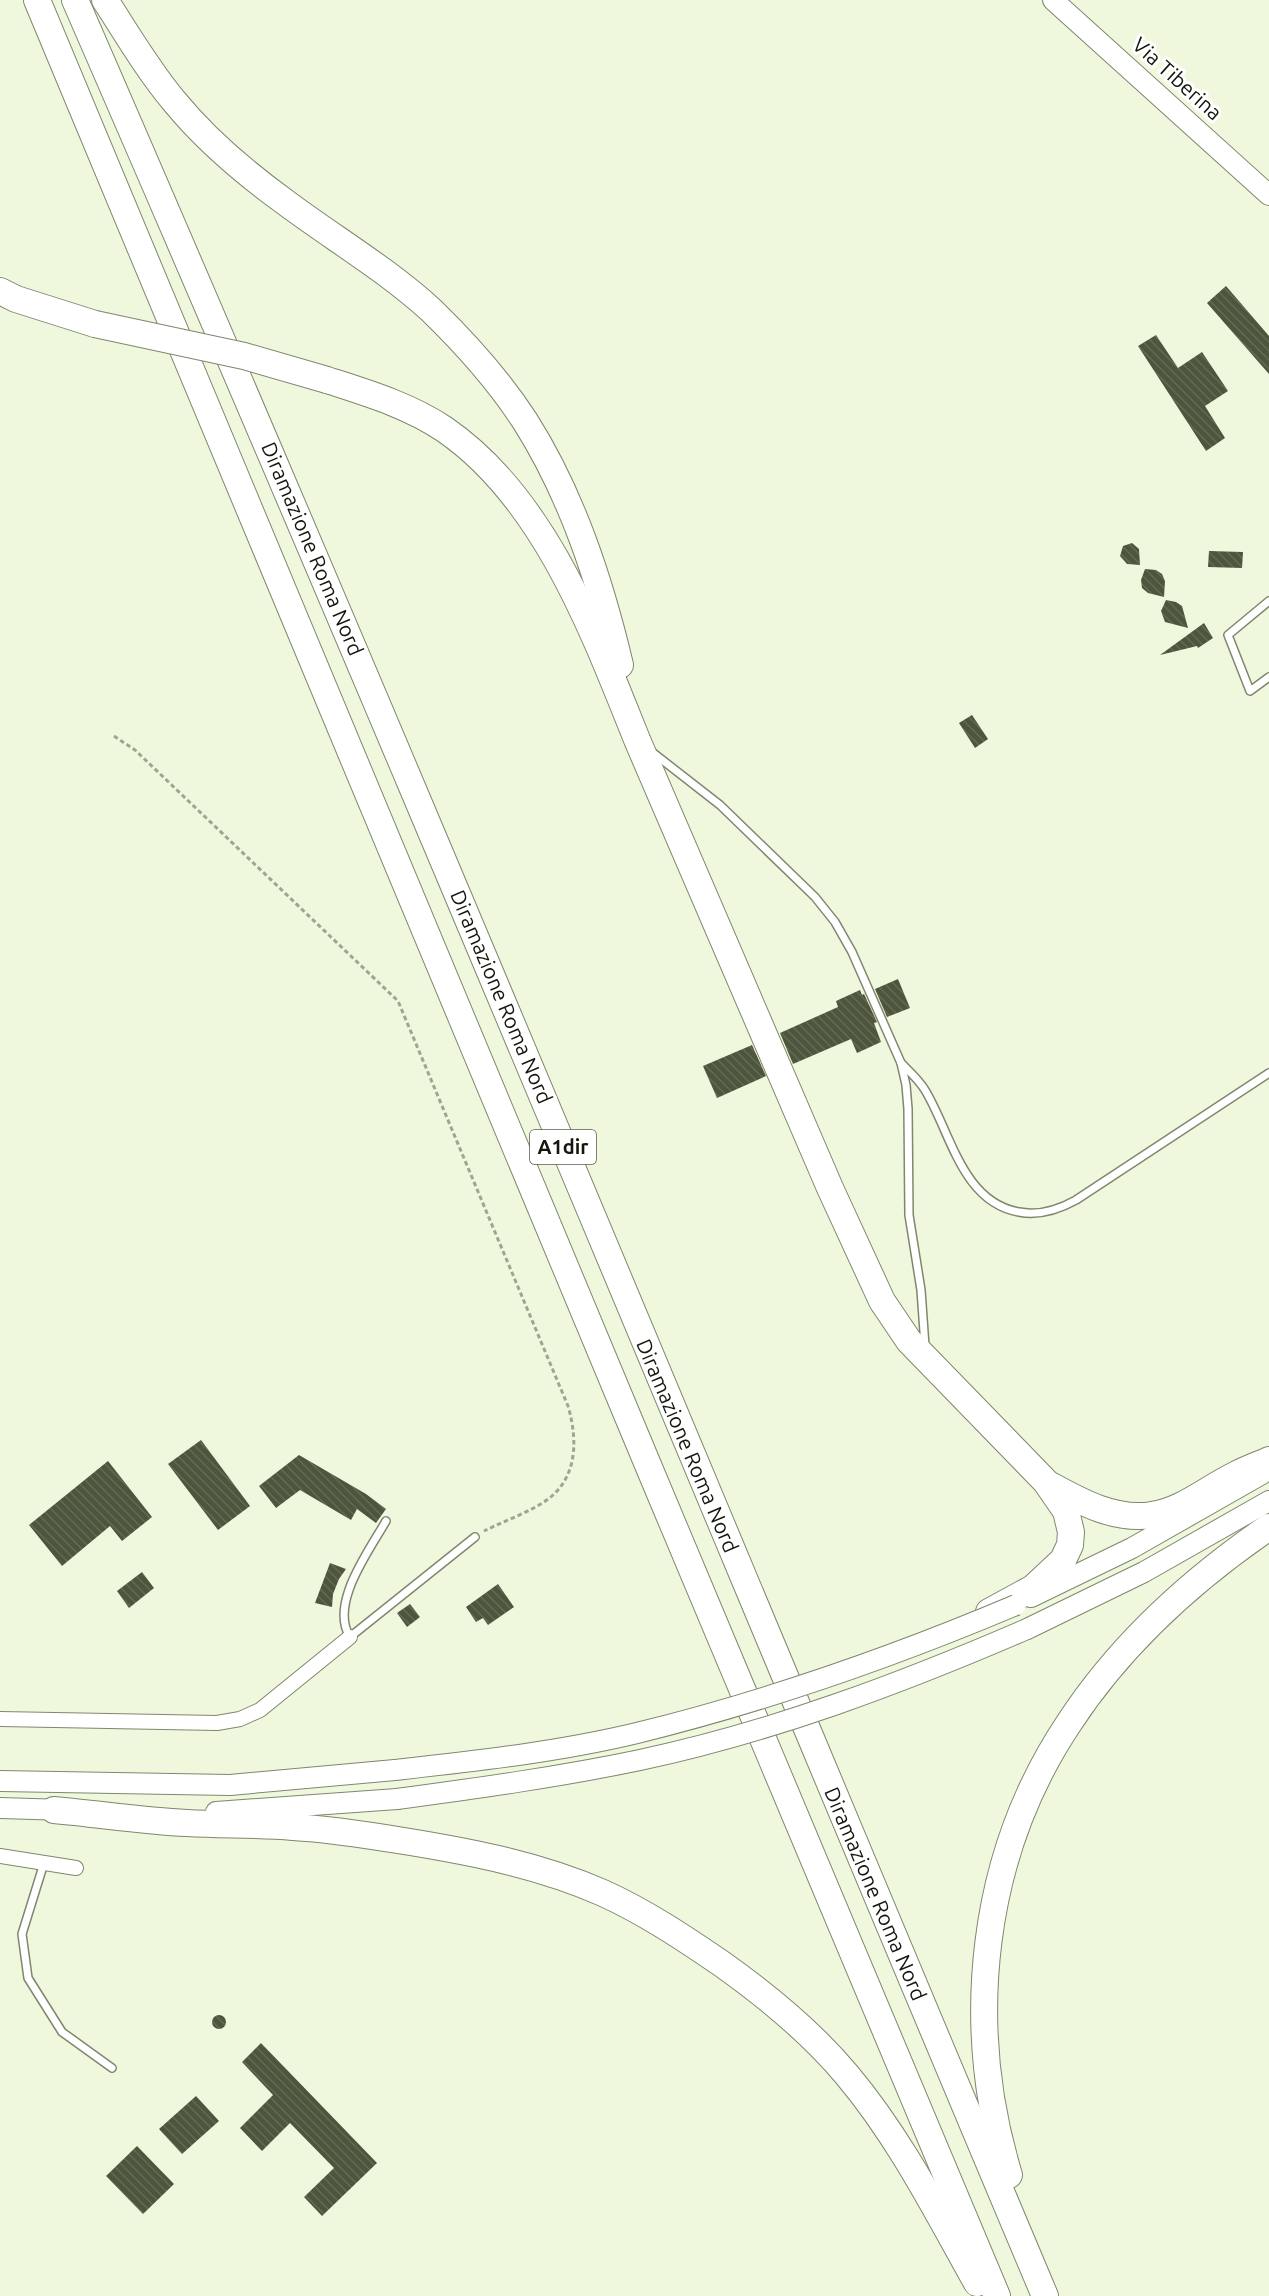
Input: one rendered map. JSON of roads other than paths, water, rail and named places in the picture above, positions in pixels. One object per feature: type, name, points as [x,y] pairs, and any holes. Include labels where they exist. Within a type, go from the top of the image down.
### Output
[{"type":"highway","name":"Diramazione Roma Nord","points":[[37,0],[657,1487],[998,2296]]},
{"type":"highway","name":"Diramazione Roma Nord","points":[[75,0],[250,402],[455,886],[713,1509],[1045,2296]]},
{"type":"highway","points":[[105,0],[160,83],[225,154],[283,201],[386,273],[430,310],[476,359],[514,406],[555,478],[590,559],[620,662],[638,742]]},
{"type":"highway","points":[[0,291],[16,299],[95,324],[244,356],[385,399],[419,415],[456,438],[489,468],[528,516],[562,568],[610,672],[830,1188],[874,1284],[894,1321],[926,1359],[1046,1482],[1064,1507],[1070,1524],[1071,1540],[1066,1555],[1055,1570],[1033,1588],[952,1632]]},
{"type":"highway","points":[[1046,1482],[1075,1499],[1104,1510],[1143,1516],[1160,1514],[1176,1507],[1235,1475],[1269,1460]]},
{"type":"highway","points":[[1045,2296],[998,2137],[990,2099],[984,2045],[983,1995],[987,1950],[1005,1859],[1020,1816],[1041,1771],[1069,1722],[1106,1674],[1134,1642],[1191,1588],[1234,1551],[1269,1527]]},
{"type":"highway","points":[[54,1810],[185,1823],[295,1827],[468,1851],[516,1862],[562,1877],[642,1912],[743,1979],[826,2052],[847,2075],[880,2118],[912,2168],[984,2296]]},
{"type":"main road","name":"Via Tiberina","points":[[1053,0],[1269,195]]},
{"type":"main road","points":[[0,1781],[230,1785],[395,1770],[547,1750],[635,1733],[735,1707],[845,1671],[952,1632],[1016,1605],[1132,1548],[1269,1469]]},
{"type":"main road","points":[[0,1809],[231,1813],[397,1799],[552,1777],[642,1760],[731,1737],[865,1693],[962,1657],[1027,1629],[1144,1572],[1269,1501]]},
{"type":"street","points":[[0,1719],[217,1723],[240,1719],[269,1704],[350,1637]]},
{"type":"street","points":[[0,1856],[76,1868]]},
{"type":"lane","points":[[1269,601],[1228,635],[1250,691],[1269,677]]},
{"type":"lane","points":[[638,742],[720,805],[824,908],[852,952],[901,1063],[906,1085],[909,1215],[921,1290],[926,1359]]},
{"type":"lane","points":[[901,1063],[926,1092],[953,1149],[977,1188],[985,1197],[1004,1209],[1029,1214],[1053,1210],[1076,1200],[1269,1073]]},
{"type":"lane","points":[[386,1521],[351,1583],[347,1595],[343,1618],[345,1629],[350,1637],[475,1537]]},
{"type":"lane","points":[[44,1863],[22,1934],[28,1978],[62,2032],[112,2068]]}]
